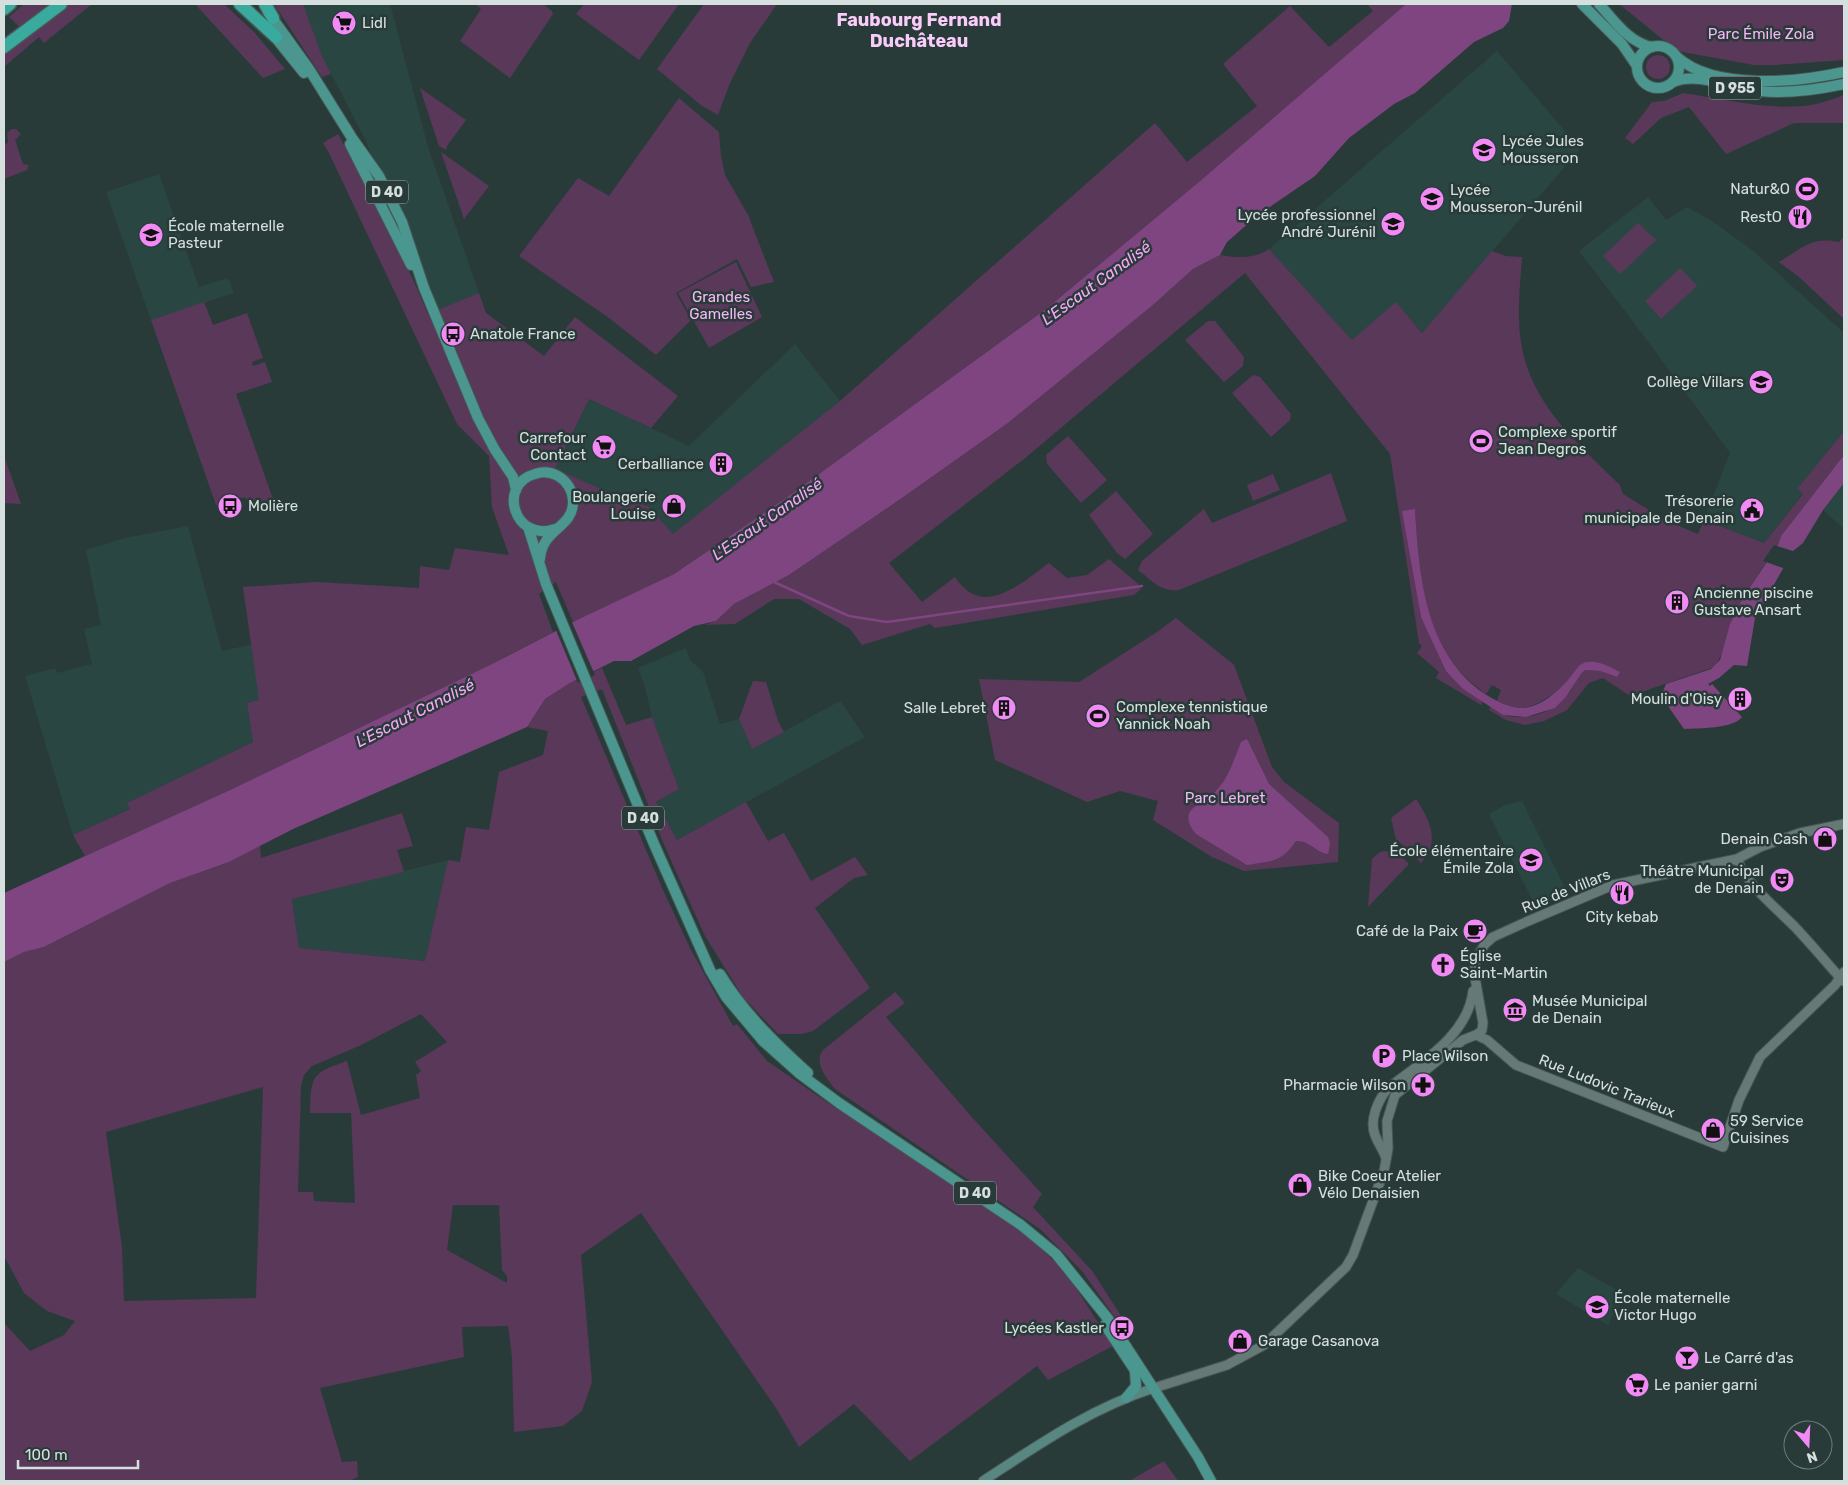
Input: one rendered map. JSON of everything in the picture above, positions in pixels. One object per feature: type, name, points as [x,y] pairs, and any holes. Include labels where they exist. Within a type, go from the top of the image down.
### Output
[{"type":"highway","points":[[4,9],[10,4]]},
{"type":"highway","points":[[4,47],[61,4]]},
{"type":"highway","points":[[240,4],[276,37]]},
{"type":"highway","points":[[263,4],[272,18]]},
{"type":"main road","name":"D 40","points":[[247,4],[307,77],[334,117],[424,288]]},
{"type":"main road","points":[[1582,4],[1622,44],[1637,66],[1640,77],[1646,84],[1651,87],[1663,88],[1673,82],[1679,69],[1677,57],[1668,48],[1652,47],[1635,40],[1599,4]]},
{"type":"main road","name":"D 40","points":[[272,18],[309,69],[352,138],[379,176],[402,222],[424,288],[478,418],[490,442],[513,477],[516,490]]},
{"type":"main road","points":[[1637,66],[1642,54],[1652,47]]},
{"type":"main road","name":"D 955","points":[[1677,57],[1686,65],[1704,72],[1729,78],[1760,81],[1804,80],[1844,72]]},
{"type":"main road","name":"D 955","points":[[1673,82],[1694,78],[1748,90],[1779,92],[1816,90],[1844,84]]},
{"type":"main road","name":"D 40","points":[[502,460],[515,470],[534,474]]},
{"type":"main road","points":[[540,562],[544,543],[571,514],[573,502],[571,491],[564,481],[554,474],[546,472],[534,474],[523,480],[516,490],[515,510],[520,520],[528,527],[541,532],[555,529]]},
{"type":"main road","name":"D 40","points":[[528,527],[554,604],[667,874],[717,982],[736,1010],[788,1065],[831,1097],[981,1196],[1036,1236],[1062,1261],[1109,1320],[1205,1481]]},
{"type":"main road","name":"D 40","points":[[1084,1287],[1135,1372],[1151,1389],[1212,1481]]},
{"type":"main road","points":[[1126,1398],[1136,1386],[1135,1372]]},
{"type":"main road","points":[[983,1481],[1058,1432],[1102,1408],[1151,1389]]},
{"type":"street","name":"Rue de Villars","points":[[1474,982],[1474,968],[1479,952],[1493,937],[1605,888],[1737,859],[1753,850],[1800,833],[1844,824]]},
{"type":"street","points":[[1737,859],[1743,872],[1751,882],[1843,977]]},
{"type":"street","name":"Rue Ludovic Trarieux","points":[[1478,1029],[1487,1040],[1513,1063],[1723,1147],[1739,1100],[1760,1057],[1843,977]]},
{"type":"street","points":[[1386,1158],[1374,1131],[1373,1120],[1380,1099],[1387,1089],[1449,1039],[1464,1020],[1472,1000],[1474,982]]},
{"type":"street","points":[[1474,982],[1478,1029]]},
{"type":"street","points":[[1464,1020],[1475,1015],[1478,1029]]},
{"type":"street","points":[[1464,1020],[1464,1031],[1478,1029]]},
{"type":"street","points":[[1151,1389],[1227,1365],[1264,1345],[1339,1274],[1353,1256],[1384,1172],[1388,1146],[1387,1121],[1396,1095],[1478,1029]]},
{"type":"shaded area","points":[[303,4],[390,4],[428,147],[479,293],[439,310],[366,141],[322,56]]},
{"type":"shaded area","name":"Lycée Mousseron-Jurénil","points":[[1497,51],[1580,149],[1422,333],[1396,303],[1352,340],[1269,249]]},
{"type":"shaded area","name":"École maternelle Pasteur","points":[[159,174],[199,287],[228,278],[234,293],[151,320],[106,192]]},
{"type":"shaded area","name":"Collège Villars","points":[[1648,197],[1666,220],[1687,207],[1712,221],[1752,250],[1844,333],[1844,431],[1797,489],[1803,493],[1764,543],[1704,520],[1730,453],[1579,251]]},
{"type":"shaded area","points":[[795,344],[840,401],[673,535],[648,506],[627,500],[555,470],[589,399],[689,446]]},
{"type":"shaded area","points":[[1844,483],[1844,529],[1823,510]]},
{"type":"shaded area","points":[[188,526],[222,651],[253,644],[260,700],[247,703],[253,742],[128,803],[130,809],[73,835],[25,676],[55,668],[57,673],[92,664],[84,629],[101,625],[86,550],[125,538]]},
{"type":"shaded area","points":[[686,648],[690,660],[703,672],[720,724],[739,719],[752,749],[840,701],[865,737],[677,840],[656,802],[679,789],[652,717],[645,687],[638,668]]},
{"type":"shaded area","name":"École élémentaire Émile Zola","points":[[1522,801],[1568,894],[1536,907],[1489,814],[1505,805]]},
{"type":"shaded area","points":[[448,860],[425,961],[299,948],[292,899]]},
{"type":"shaded area","name":"École maternelle Victor Hugo","points":[[1578,1268],[1624,1294],[1608,1325],[1556,1294]]},
{"type":"green space","points":[[24,4],[92,4],[44,43],[39,37],[4,67],[4,53],[28,35],[9,17]]},
{"type":"green space","points":[[195,4],[224,4],[255,33],[285,69],[263,78]]},
{"type":"green space","points":[[274,4],[303,4],[322,56],[331,74],[322,77]]},
{"type":"green space","points":[[475,4],[543,4],[552,11],[553,14],[510,78],[460,41],[481,9]]},
{"type":"green space","points":[[584,4],[679,4],[639,60],[576,14]]},
{"type":"green space","points":[[704,4],[777,4],[750,43],[730,83],[718,115],[702,106],[657,69]]},
{"type":"green space","points":[[1367,4],[1406,4],[1200,181],[1046,309],[786,498],[674,574],[573,622],[556,582],[539,594],[553,632],[490,665],[230,790],[85,856],[73,835],[130,809],[127,803],[253,742],[247,703],[259,700],[243,587],[317,582],[419,588],[420,566],[449,570],[455,548],[509,555],[492,507],[489,456],[457,424],[323,143],[338,134],[386,223],[428,314],[479,293],[486,313],[544,356],[575,317],[678,396],[651,428],[589,399],[555,469],[627,500],[648,506],[673,534],[840,401],[1155,123],[1187,162],[1257,106],[1223,64],[1290,6],[1329,47],[1373,11]]},
{"type":"green space","name":"Parc Émile Zola","points":[[1619,4],[1844,4],[1844,60],[1754,65],[1677,51]]},
{"type":"green space","points":[[1658,55],[1663,56],[1669,62],[1669,72],[1663,78],[1658,79],[1653,78],[1647,72],[1646,67],[1647,62],[1653,56]]},
{"type":"green space","points":[[420,88],[466,120],[446,150],[439,146]]},
{"type":"green space","points":[[1683,93],[1747,104],[1779,106],[1811,105],[1844,95],[1844,123],[1794,123],[1726,154],[1689,107],[1661,118],[1633,144],[1625,138],[1652,102],[1664,101]]},
{"type":"green space","points":[[679,98],[719,132],[725,175],[748,215],[774,282],[751,287],[737,259],[676,293],[691,320],[656,355],[609,318],[519,256],[578,178],[609,196]]},
{"type":"green space","points":[[12,129],[16,129],[21,134],[15,140],[23,164],[29,165],[27,170],[4,179],[4,144],[8,143],[7,133]]},
{"type":"green space","points":[[441,152],[489,186],[464,219]]},
{"type":"green space","points":[[1638,223],[1656,240],[1620,274],[1603,256]]},
{"type":"green space","points":[[1844,236],[1844,319],[1799,277],[1779,262],[1814,242],[1839,242]]},
{"type":"green space","points":[[1269,249],[1352,340],[1396,302],[1422,333],[1492,251],[1506,256],[1522,257],[1519,314],[1520,337],[1528,369],[1547,407],[1574,440],[1620,485],[1623,494],[1665,520],[1698,534],[1704,520],[1764,543],[1803,494],[1797,489],[1844,431],[1844,455],[1781,536],[1778,545],[1737,611],[1723,651],[1714,667],[1630,696],[1603,678],[1589,683],[1567,710],[1544,721],[1525,725],[1506,720],[1489,710],[1491,706],[1504,715],[1512,717],[1537,715],[1545,712],[1559,704],[1568,695],[1585,670],[1550,696],[1523,708],[1513,707],[1497,701],[1501,690],[1492,685],[1486,694],[1469,680],[1455,667],[1439,641],[1426,605],[1422,586],[1415,510],[1403,511],[1421,617],[1463,689],[1483,701],[1481,705],[1436,678],[1439,672],[1417,653],[1422,646],[1419,643],[1390,454],[1245,273],[1024,459],[889,563],[922,602],[955,577],[966,590],[978,596],[990,597],[1014,588],[1049,563],[1067,578],[1087,575],[1109,559],[1137,583],[1141,589],[1134,595],[935,628],[930,624],[862,645],[850,629],[799,599],[774,599],[735,624],[704,625],[716,621],[734,604],[789,575],[1008,423],[1153,305],[1193,269],[1220,255],[1245,257]],"holes":[[[1595,662],[1617,677],[1600,671],[1585,670]]]},
{"type":"green space","name":"Grandes Gamelles","points":[[736,262],[762,317],[709,348],[678,293]]},
{"type":"green space","points":[[1680,268],[1697,286],[1661,319],[1645,301]]},
{"type":"green space","points":[[204,302],[213,325],[247,313],[263,358],[252,362],[253,366],[265,362],[272,382],[236,394],[274,502],[252,503],[246,498],[238,498],[235,504],[216,505],[151,320]]},
{"type":"green space","points":[[1208,321],[1215,321],[1244,357],[1243,366],[1224,382],[1185,340]]},
{"type":"green space","points":[[1253,375],[1260,377],[1291,414],[1290,420],[1271,437],[1232,393]]},
{"type":"green space","points":[[1068,436],[1107,480],[1081,503],[1047,464],[1046,455]]},
{"type":"green space","points":[[4,456],[21,504],[4,503]]},
{"type":"green space","points":[[1331,473],[1347,521],[1179,590],[1162,587],[1138,570],[1142,561],[1204,509],[1212,523]]},
{"type":"green space","points":[[1273,474],[1280,490],[1253,501],[1247,485]]},
{"type":"green space","points":[[1116,491],[1153,534],[1125,559],[1117,553],[1089,515]]},
{"type":"green space","name":"Parc Lebret","points":[[1176,618],[1234,665],[1272,767],[1284,782],[1339,823],[1338,862],[1244,871],[1212,857],[1153,820],[1158,801],[1120,791],[1087,802],[995,760],[979,679],[1079,682]]},
{"type":"green space","points":[[602,668],[626,725],[652,717],[679,789],[656,802],[677,840],[746,802],[768,841],[784,833],[811,881],[855,857],[868,875],[854,878],[815,908],[870,988],[813,1031],[801,1034],[778,1034],[743,997],[705,936],[665,847],[602,689],[581,697],[663,890],[690,948],[733,1026],[737,1024],[767,1061],[837,1109],[850,1115],[938,1171],[1030,1238],[1056,1263],[1076,1288],[1113,1346],[1048,1380],[1037,1366],[910,1461],[854,1404],[799,1447],[776,1408],[641,1213],[581,1255],[592,1382],[582,1411],[563,1426],[514,1432],[512,1357],[508,1326],[462,1327],[464,1357],[320,1388],[342,1462],[357,1461],[358,1477],[349,1481],[4,1481],[4,1323],[30,1351],[64,1335],[75,1321],[47,1311],[24,1293],[4,1256],[4,962],[24,952],[44,947],[170,883],[229,862],[260,845],[261,858],[402,813],[413,846],[397,850],[404,872],[292,899],[299,948],[425,961],[448,860],[460,862],[466,827],[489,830],[499,772],[543,755],[548,731],[527,727],[545,699],[570,683]],"holes":[[[421,1014],[447,1042],[415,1062],[421,1071],[416,1075],[420,1098],[361,1115],[347,1061],[326,1069],[315,1078],[313,1083],[310,1113],[351,1113],[355,1203],[314,1201],[313,1192],[298,1192],[301,1086],[304,1075],[312,1066],[359,1046]],[[263,1087],[256,1298],[124,1301],[122,1247],[106,1132]],[[453,1205],[499,1205],[502,1270],[507,1276],[507,1283],[447,1250]]]},
{"type":"green space","points":[[753,681],[766,682],[778,721],[784,732],[752,749],[739,719]]},
{"type":"green space","points":[[1416,799],[1429,823],[1432,836],[1428,855],[1421,863],[1396,839],[1391,818]]},
{"type":"green space","points":[[1384,851],[1398,853],[1409,864],[1368,907],[1372,859]]},
{"type":"green space","points":[[895,992],[905,1003],[886,1017],[969,1114],[1042,1194],[1033,1207],[1093,1272],[1133,1335],[1129,1337],[1082,1271],[1040,1229],[835,1089],[828,1080],[820,1065],[820,1055],[823,1050]]},
{"type":"green space","points":[[1164,1461],[1178,1481],[1129,1481]]},
{"type":"water","name":"L'Escaut Canalisé","points":[[1406,4],[1512,4],[1509,21],[1503,28],[1474,42],[1415,93],[1394,104],[1349,138],[1315,176],[1258,215],[1227,242],[1220,255],[1193,269],[1153,305],[1008,423],[902,498],[789,575],[734,604],[716,621],[694,626],[631,661],[614,661],[570,683],[545,699],[527,727],[293,829],[229,862],[170,883],[44,947],[24,952],[4,962],[4,893],[230,790],[674,574],[786,498],[1046,309],[1200,181]]},
{"type":"water","points":[[1844,455],[1844,483],[1823,510],[1803,543],[1793,551],[1755,618],[1747,666],[1734,665],[1719,678],[1708,684],[1710,686],[1712,684],[1742,717],[1738,721],[1724,726],[1684,729],[1661,696],[1666,684],[1711,669],[1720,660],[1730,624],[1743,598],[1778,545],[1781,536]]},
{"type":"water","points":[[1415,509],[1423,586],[1429,612],[1438,636],[1449,658],[1465,677],[1485,694],[1509,706],[1519,708],[1531,707],[1554,694],[1580,665],[1585,662],[1601,663],[1608,666],[1620,672],[1617,677],[1600,671],[1585,670],[1566,697],[1555,708],[1526,717],[1503,715],[1463,689],[1446,671],[1421,617],[1402,511]]},
{"type":"water","points":[[1247,739],[1269,784],[1328,837],[1330,844],[1328,854],[1319,851],[1305,842],[1296,841],[1285,854],[1275,860],[1247,865],[1196,834],[1190,826],[1188,819],[1192,809],[1214,793],[1222,784],[1241,742]]},
{"type":"pier","points":[[1774,545],[1796,552],[1786,569],[1763,561]]},
{"type":"pier","points":[[571,620],[595,675],[578,683],[555,628]]},
{"type":"waterway","points":[[774,582],[849,616],[887,622],[1142,586]]},
{"type":"place","name":"Lidl","points":[[344,23]]},
{"type":"place","name":"Lycée Jules Mousseron","points":[[1484,150]]},
{"type":"place","name":"Natur&O","points":[[1807,189]]},
{"type":"place","name":"Lycée Mousseron-Jurénil","points":[[1432,199]]},
{"type":"place","name":"RestO","points":[[1800,217]]},
{"type":"place","name":"Lycée professionnel André Jurénil","points":[[1393,224]]},
{"type":"place","name":"École maternelle Pasteur","points":[[151,235]]},
{"type":"place","name":"Anatole France","points":[[453,334]]},
{"type":"place","name":"Collège Villars","points":[[1761,382]]},
{"type":"place","name":"Complexe sportif Jean Degros","points":[[1481,441]]},
{"type":"place","name":"Carrefour Contact","points":[[604,447]]},
{"type":"place","name":"Cerballiance","points":[[721,464]]},
{"type":"place","name":"Molière","points":[[230,506]]},
{"type":"place","name":"Boulangerie Louise","points":[[674,506]]},
{"type":"place","name":"Trésorerie municipale de Denain","points":[[1752,510]]},
{"type":"place","name":"Ancienne piscine Gustave Ansart","points":[[1677,602]]},
{"type":"place","name":"Moulin d'Oisy","points":[[1740,699]]},
{"type":"place","name":"Salle Lebret","points":[[1004,708]]},
{"type":"place","name":"Complexe tennistique Yannick Noah","points":[[1098,716]]},
{"type":"place","name":"Denain Cash","points":[[1825,839]]},
{"type":"place","name":"École élémentaire Émile Zola","points":[[1531,860]]},
{"type":"place","name":"Théâtre Municipal de Denain","points":[[1782,880]]},
{"type":"place","name":"City kebab","points":[[1622,893]]},
{"type":"place","name":"Café de la Paix","points":[[1475,931]]},
{"type":"place","name":"Église Saint-Martin","points":[[1443,965]]},
{"type":"place","name":"Musée Municipal de Denain","points":[[1515,1010]]},
{"type":"place","name":"Place Wilson","points":[[1384,1056]]},
{"type":"place","name":"Pharmacie Wilson","points":[[1423,1085]]},
{"type":"place","name":"59 Service Cuisines","points":[[1713,1130]]},
{"type":"place","name":"Bike Coeur Atelier Vélo Denaisien","points":[[1300,1185]]},
{"type":"place","name":"École maternelle Victor Hugo","points":[[1597,1307]]},
{"type":"place","name":"Lycées Kastler","points":[[1122,1328]]},
{"type":"place","name":"Garage Casanova","points":[[1240,1341]]},
{"type":"place","name":"Le Carré d'as","points":[[1687,1358]]},
{"type":"place","name":"Le panier garni","points":[[1637,1385]]},
{"type":"district","name":"Faubourg Fernand Duchâteau","points":[[919,30]]}]
